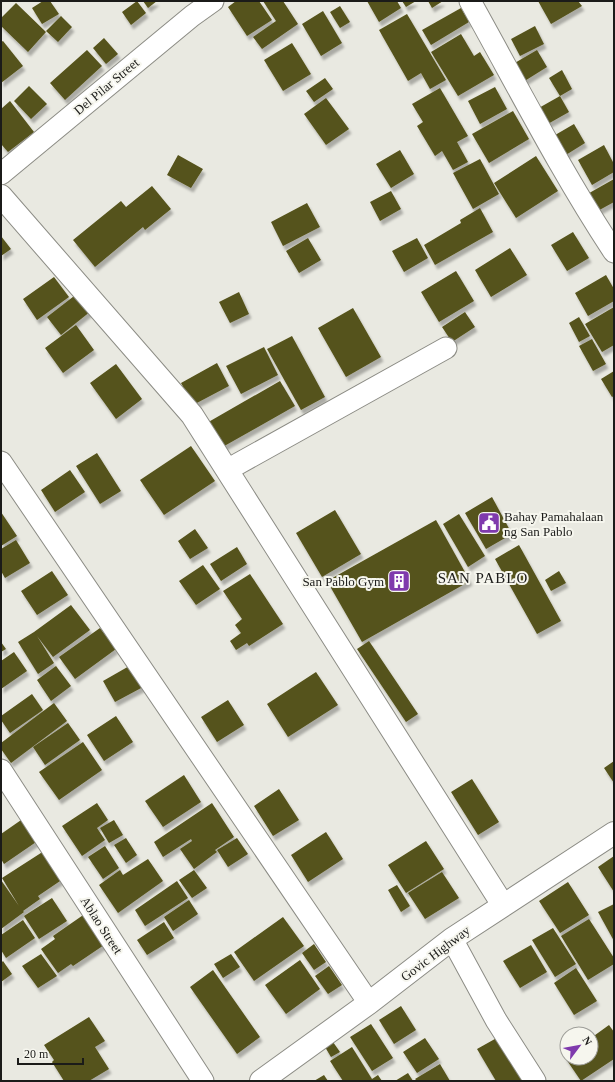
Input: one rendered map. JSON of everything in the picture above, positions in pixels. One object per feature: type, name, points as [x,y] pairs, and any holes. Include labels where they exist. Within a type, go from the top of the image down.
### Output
[{"type":"main road","points":[[1,196],[192,415],[503,905]]},
{"type":"main road","name":"Govic Highway","points":[[261,1081],[369,1003],[452,939],[614,833]]},
{"type":"street","name":"Del Pilar Street","points":[[1,174],[192,16],[213,1]]},
{"type":"street","points":[[470,1],[569,178],[596,225],[614,252]]},
{"type":"street","points":[[227,470],[446,348]]},
{"type":"street","points":[[1,462],[369,1003]]},
{"type":"street","name":"Ablao Street","points":[[1,770],[203,1081]]},
{"type":"street","points":[[452,939],[496,1020],[535,1081]]},
{"type":"building","points":[[43,1],[50,1],[59,14],[42,24],[32,8]]},
{"type":"building","points":[[137,1],[146,13],[131,25],[122,12]]},
{"type":"building","points":[[143,1],[157,1],[148,8]]},
{"type":"building","points":[[236,1],[259,1],[272,20],[247,36],[228,7]]},
{"type":"building","points":[[263,1],[283,1],[298,24],[262,49],[253,37],[276,21]]},
{"type":"building","points":[[367,1],[397,1],[401,8],[379,22]]},
{"type":"building","points":[[402,1],[416,1],[406,7]]},
{"type":"building","points":[[428,1],[443,1],[432,8]]},
{"type":"building","points":[[538,1],[578,1],[582,6],[551,24]]},
{"type":"building","points":[[16,3],[46,32],[28,52],[1,26],[1,18]]},
{"type":"building","points":[[340,6],[350,22],[340,28],[330,12]]},
{"type":"building","points":[[461,8],[469,22],[431,45],[422,30]]},
{"type":"building","points":[[323,11],[342,43],[321,56],[302,24]]},
{"type":"building","points":[[407,14],[446,80],[430,89],[421,73],[408,81],[379,30]]},
{"type":"building","points":[[61,16],[72,27],[58,42],[46,31]]},
{"type":"building","points":[[535,26],[544,44],[520,56],[511,39]]},
{"type":"building","points":[[461,34],[474,56],[480,52],[494,75],[458,96],[431,52]]},
{"type":"building","points":[[104,38],[118,54],[106,64],[93,48]]},
{"type":"building","points":[[3,41],[23,66],[1,83],[1,42]]},
{"type":"building","points":[[292,43],[311,74],[283,91],[264,60]]},
{"type":"building","points":[[87,50],[102,66],[65,100],[50,83]]},
{"type":"building","points":[[537,50],[547,67],[523,82],[513,64]]},
{"type":"building","points":[[562,70],[572,89],[560,96],[549,78]]},
{"type":"building","points":[[325,78],[333,89],[314,102],[306,91]]},
{"type":"building","points":[[29,86],[47,104],[31,119],[14,101]]},
{"type":"building","points":[[495,87],[507,109],[480,124],[468,101]]},
{"type":"building","points":[[440,88],[468,136],[457,142],[468,162],[453,170],[442,151],[435,156],[417,126],[423,122],[412,104]]},
{"type":"building","points":[[560,96],[569,112],[546,125],[537,109]]},
{"type":"building","points":[[326,98],[349,129],[326,145],[304,114]]},
{"type":"building","points":[[10,101],[34,132],[8,152],[1,144],[1,109]]},
{"type":"building","points":[[513,111],[529,139],[489,163],[472,134]]},
{"type":"building","points":[[574,124],[585,143],[561,158],[550,138]]},
{"type":"building","points":[[604,145],[614,164],[614,172],[592,185],[578,160]]},
{"type":"building","points":[[400,150],[414,174],[391,188],[376,164]]},
{"type":"building","points":[[178,155],[203,169],[191,188],[167,175]]},
{"type":"building","points":[[536,156],[558,191],[516,218],[494,183]]},
{"type":"building","points":[[480,159],[499,194],[473,209],[453,173]]},
{"type":"building","points":[[614,179],[614,202],[594,213],[584,196]]},
{"type":"building","points":[[152,186],[171,209],[145,230],[143,227],[95,267],[73,240],[121,201],[126,207]]},
{"type":"building","points":[[391,191],[401,209],[380,221],[370,202]]},
{"type":"building","points":[[307,203],[320,227],[283,246],[271,222]]},
{"type":"building","points":[[480,208],[493,232],[435,265],[424,245],[461,223],[460,220]]},
{"type":"building","points":[[573,232],[589,258],[567,271],[551,245]]},
{"type":"building","points":[[1,236],[11,249],[1,256]]},
{"type":"building","points":[[308,238],[321,260],[299,273],[286,251]]},
{"type":"building","points":[[417,238],[428,258],[404,272],[392,251]]},
{"type":"building","points":[[510,248],[527,275],[491,297],[475,270]]},
{"type":"building","points":[[456,271],[474,301],[439,322],[421,292]]},
{"type":"building","points":[[606,275],[614,289],[614,301],[588,316],[575,293]]},
{"type":"building","points":[[54,277],[69,297],[37,320],[23,299]]},
{"type":"building","points":[[239,292],[249,314],[230,323],[219,302]]},
{"type":"building","points":[[78,293],[91,311],[61,335],[47,317]]},
{"type":"building","points":[[614,307],[614,345],[602,352],[585,324]]},
{"type":"building","points":[[353,308],[381,357],[346,377],[318,328]]},
{"type":"building","points":[[465,312],[475,327],[452,342],[442,327]]},
{"type":"building","points":[[579,317],[590,336],[579,342],[569,323]]},
{"type":"building","points":[[76,325],[94,350],[63,373],[45,348]]},
{"type":"building","points":[[292,336],[325,397],[301,410],[267,349]]},
{"type":"building","points":[[592,339],[606,364],[593,371],[579,346]]},
{"type":"building","points":[[264,347],[278,375],[241,394],[226,366]]},
{"type":"building","points":[[217,363],[229,386],[193,405],[181,383]]},
{"type":"building","points":[[116,364],[142,399],[116,419],[90,383]]},
{"type":"building","points":[[614,371],[614,396],[612,397],[601,379]]},
{"type":"building","points":[[280,381],[295,406],[219,449],[205,424]]},
{"type":"building","points":[[191,446],[215,481],[164,515],[140,480]]},
{"type":"building","points":[[97,453],[121,491],[100,504],[76,466]]},
{"type":"building","points":[[70,470],[85,492],[55,512],[41,490]]},
{"type":"building","name":"Bahay Pamahalaan ng San Pablo","points":[[492,497],[512,534],[486,549],[465,513]]},
{"type":"building","points":[[335,510],[361,554],[322,577],[296,533]]},
{"type":"building","points":[[1,512],[17,536],[1,546]]},
{"type":"building","points":[[459,514],[485,556],[468,567],[443,524]]},
{"type":"building","name":"San Pablo Gym","points":[[436,520],[470,581],[362,642],[327,581]]},
{"type":"building","points":[[195,529],[208,548],[190,559],[178,541]]},
{"type":"building","points":[[16,540],[30,563],[5,578],[1,571],[1,549]]},
{"type":"building","points":[[519,545],[561,621],[537,634],[495,559]]},
{"type":"building","points":[[237,547],[247,564],[221,581],[210,564]]},
{"type":"building","points":[[203,565],[220,589],[196,605],[179,581]]},
{"type":"building","points":[[52,571],[68,595],[37,615],[21,591]]},
{"type":"building","points":[[559,571],[566,583],[551,591],[545,580]]},
{"type":"building","points":[[250,574],[283,624],[249,646],[247,643],[236,650],[230,641],[241,633],[235,625],[242,619],[223,591]]},
{"type":"building","points":[[71,605],[90,630],[53,657],[37,636],[54,663],[38,674],[18,642]]},
{"type":"building","points":[[100,628],[116,649],[75,679],[59,657]]},
{"type":"building","points":[[369,641],[418,714],[406,722],[357,649]]},
{"type":"building","points":[[1,642],[6,649],[1,652]]},
{"type":"building","points":[[14,652],[27,671],[1,689],[1,661]]},
{"type":"building","points":[[131,665],[143,687],[115,702],[103,681]]},
{"type":"building","points":[[56,666],[71,686],[51,701],[37,680]]},
{"type":"building","points":[[316,672],[338,705],[288,737],[267,704]]},
{"type":"building","points":[[32,694],[43,710],[10,733],[1,720],[1,716]]},
{"type":"building","points":[[228,700],[244,725],[217,742],[201,717]]},
{"type":"building","points":[[54,703],[67,721],[11,763],[1,749],[1,743]]},
{"type":"building","points":[[116,716],[133,742],[104,761],[87,735]]},
{"type":"building","points":[[68,723],[80,740],[45,765],[33,747]]},
{"type":"building","points":[[83,742],[102,770],[59,800],[39,772]]},
{"type":"building","points":[[614,761],[614,783],[604,768]]},
{"type":"building","points":[[184,775],[201,802],[163,827],[145,801]]},
{"type":"building","points":[[472,779],[499,822],[478,835],[451,792]]},
{"type":"building","points":[[279,789],[299,820],[273,836],[254,806]]},
{"type":"building","points":[[97,803],[108,820],[97,828],[105,840],[82,856],[62,826]]},
{"type":"building","points":[[212,803],[234,837],[215,850],[217,852],[194,869],[180,849],[192,841],[191,839],[163,857],[154,842]]},
{"type":"building","points":[[24,818],[39,840],[4,864],[1,859],[1,834]]},
{"type":"building","points":[[114,820],[123,835],[109,843],[100,828]]},
{"type":"building","points":[[326,832],[343,859],[308,882],[291,855]]},
{"type":"building","points":[[126,838],[137,855],[126,863],[114,845]]},
{"type":"building","points":[[237,838],[248,854],[228,867],[217,850]]},
{"type":"building","points":[[426,841],[444,869],[406,893],[388,865]]},
{"type":"building","points":[[105,846],[119,868],[103,879],[88,857]]},
{"type":"building","points":[[44,851],[63,879],[38,896],[40,899],[1,929],[1,880],[19,906],[2,878]]},
{"type":"building","points":[[614,856],[614,892],[598,867]]},
{"type":"building","points":[[148,859],[163,881],[118,913],[99,885],[120,870],[123,875]]},
{"type":"building","points":[[194,870],[207,888],[192,898],[179,880]]},
{"type":"building","points":[[442,872],[459,898],[425,919],[408,893]]},
{"type":"building","points":[[177,881],[188,898],[145,926],[135,910]]},
{"type":"building","points":[[568,882],[589,915],[560,933],[539,901]]},
{"type":"building","points":[[397,885],[410,906],[401,912],[388,890]]},
{"type":"building","points":[[52,898],[67,921],[39,939],[24,916]]},
{"type":"building","points":[[189,900],[198,914],[173,931],[164,917]]},
{"type":"building","points":[[614,904],[614,941],[598,912]]},
{"type":"building","points":[[89,911],[110,941],[73,966],[71,964],[58,973],[41,949],[55,939],[53,936]]},
{"type":"building","points":[[283,917],[304,946],[254,981],[234,952]]},
{"type":"building","points":[[589,919],[614,958],[614,964],[588,980],[561,936]]},
{"type":"building","points":[[23,920],[35,938],[6,958],[1,950],[1,935]]},
{"type":"building","points":[[164,922],[174,938],[147,955],[137,940]]},
{"type":"building","points":[[553,928],[576,964],[555,977],[532,940]]},
{"type":"building","points":[[314,944],[326,962],[314,970],[302,953]]},
{"type":"building","points":[[531,945],[547,972],[520,988],[503,961]]},
{"type":"building","points":[[41,954],[57,976],[38,988],[22,966]]},
{"type":"building","points":[[231,954],[240,967],[223,978],[214,964]]},
{"type":"building","points":[[300,960],[320,989],[286,1014],[265,985]]},
{"type":"building","points":[[3,961],[12,974],[1,982],[1,963]]},
{"type":"building","points":[[329,966],[342,985],[328,994],[315,976]]},
{"type":"building","points":[[576,968],[597,1001],[574,1015],[554,983]]},
{"type":"building","points":[[213,970],[260,1037],[237,1054],[190,987]]},
{"type":"building","points":[[401,1006],[416,1030],[394,1044],[379,1020]]},
{"type":"building","points":[[89,1017],[105,1041],[95,1047],[109,1069],[89,1081],[64,1081],[52,1062],[54,1060],[44,1045]]},
{"type":"building","points":[[371,1024],[393,1058],[372,1071],[350,1037]]},
{"type":"building","points":[[609,1025],[614,1032],[614,1059],[581,1081],[571,1066],[599,1066],[599,1032]]},
{"type":"building","points":[[502,1035],[526,1077],[519,1081],[496,1081],[477,1049]]},
{"type":"building","points":[[425,1038],[439,1059],[417,1073],[403,1052]]},
{"type":"building","points":[[333,1042],[340,1052],[331,1057],[325,1047]]},
{"type":"building","points":[[352,1047],[372,1079],[378,1075],[382,1081],[343,1081],[330,1061]]},
{"type":"building","points":[[440,1064],[450,1081],[417,1081],[415,1079]]},
{"type":"building","points":[[408,1073],[413,1081],[395,1081]]},
{"type":"building","points":[[324,1075],[328,1081],[314,1081]]},
{"type":"place","name":"Bahay Pamahalaan ng San Pablo","points":[[489,523]]},
{"type":"place","name":"San Pablo Gym","points":[[399,581]]},
{"type":"district","name":"SAN PABLO","points":[[483,578]]}]
